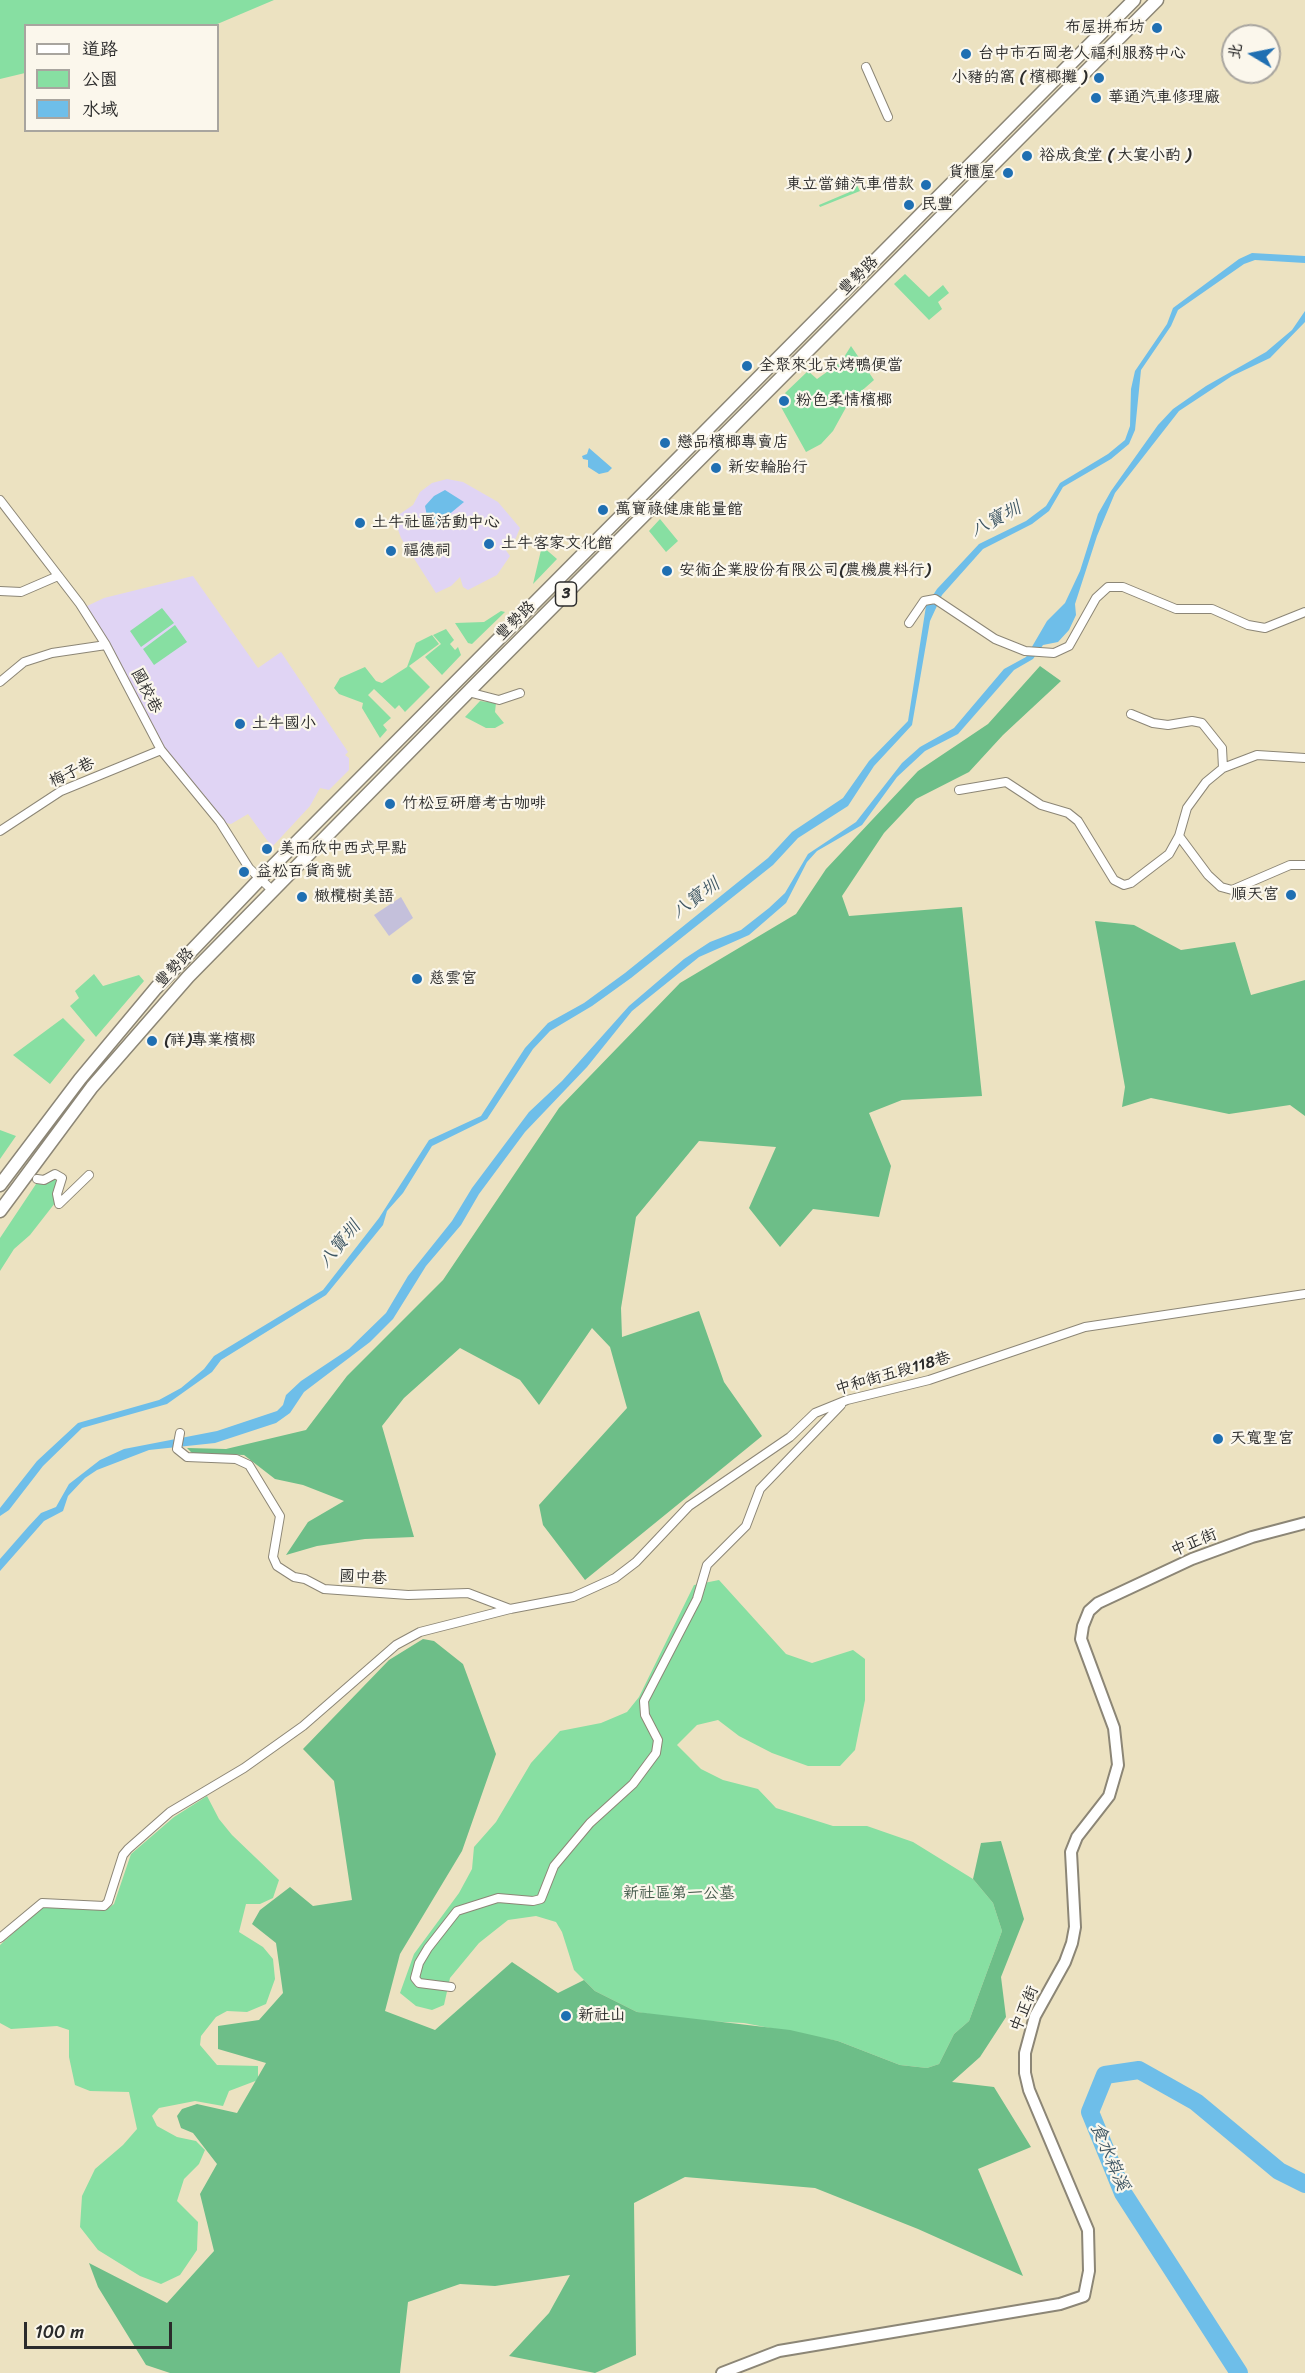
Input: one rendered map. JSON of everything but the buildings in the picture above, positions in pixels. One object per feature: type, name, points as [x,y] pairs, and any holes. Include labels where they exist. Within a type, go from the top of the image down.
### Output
[{"type":"main road","name":"豐勢路","points":[[0,1185],[80,1078],[148,997],[260,879],[1134,0]]},
{"type":"main road","name":"豐勢路","points":[[0,1211],[48,1143],[128,1044],[272,890],[1157,0]]},
{"type":"street","points":[[866,67],[888,117]]},
{"type":"street","name":"國校巷","points":[[0,500],[58,576],[106,645],[161,750],[220,822],[249,868],[272,890]]},
{"type":"street","points":[[0,591],[21,592],[58,576]]},
{"type":"street","points":[[909,623],[924,601],[934,599],[995,639],[1025,651],[1054,653],[1069,646],[1096,598],[1108,587],[1123,587],[1176,609],[1212,609],[1248,625],[1265,628],[1305,612]]},
{"type":"street","points":[[0,682],[24,662],[52,653],[106,645]]},
{"type":"street","points":[[468,692],[499,700],[519,693]]},
{"type":"street","points":[[1131,714],[1168,725],[1192,721],[1202,723],[1222,748],[1223,768]]},
{"type":"street","name":"梅子巷","points":[[0,831],[61,791],[161,750]]},
{"type":"street","points":[[959,790],[1006,782],[1041,805],[1068,813],[1078,821],[1117,884],[1131,883],[1168,854],[1179,836],[1187,808],[1206,782],[1223,768],[1257,754],[1305,758]]},
{"type":"street","points":[[1179,836],[1208,875],[1221,886],[1232,890],[1290,865],[1305,865]]},
{"type":"street","points":[[37,1179],[44,1179],[55,1174],[62,1178],[57,1194],[58,1204],[89,1175]]},
{"type":"street","name":"中和街五段118巷","points":[[0,1938],[34,1907],[46,1902],[104,1905],[108,1902],[123,1855],[128,1849],[170,1812],[244,1768],[303,1726],[396,1644],[420,1632],[510,1609],[573,1597],[615,1578],[636,1562],[689,1506],[790,1437],[815,1413],[847,1400],[929,1380],[1085,1327],[1305,1294]]},
{"type":"street","points":[[451,1988],[419,1983],[415,1978],[419,1964],[428,1948],[457,1911],[498,1898],[533,1901],[541,1899],[554,1866],[590,1823],[633,1785],[656,1753],[658,1740],[645,1715],[644,1701],[697,1599],[707,1565],[746,1526],[760,1489],[847,1400]]},
{"type":"street","name":"國中巷","points":[[180,1433],[177,1449],[187,1457],[236,1459],[249,1465],[280,1516],[273,1557],[277,1566],[294,1577],[305,1579],[324,1589],[408,1595],[468,1593],[479,1595],[510,1609]]},
{"type":"street","name":"中正街","points":[[722,2373],[779,2351],[1060,2304],[1084,2296],[1089,2271],[1088,2230],[1029,2090],[1025,2054],[1035,2016],[1065,1962],[1072,1943],[1075,1927],[1071,1852],[1077,1837],[1109,1796],[1119,1765],[1114,1728],[1081,1639],[1083,1626],[1089,1611],[1098,1603],[1192,1559],[1252,1536],[1305,1523]]},
{"type":"shaded area","points":[[447,479],[463,482],[498,502],[520,528],[515,540],[505,549],[510,556],[497,575],[468,590],[463,587],[460,577],[451,586],[436,593],[401,538],[394,518],[413,505],[420,492],[432,483]]},
{"type":"shaded area","name":"土牛國小","points":[[193,576],[258,668],[281,652],[348,752],[345,755],[349,758],[349,770],[329,790],[320,788],[310,806],[272,847],[248,814],[231,824],[226,823],[164,747],[85,607],[104,598]]},
{"type":"shaded area","points":[[401,897],[413,918],[389,936],[374,915]]},
{"type":"green space","points":[[0,0],[274,0],[217,24],[24,24],[24,73],[0,79]]},
{"type":"green space","points":[[854,179],[860,191],[820,207],[819,205],[852,191],[850,181]]},
{"type":"green space","points":[[905,274],[929,297],[943,285],[949,293],[938,302],[942,309],[929,320],[894,284]]},
{"type":"green space","points":[[851,346],[874,380],[849,402],[833,431],[821,444],[806,452],[781,407],[791,400],[785,393],[808,371],[817,379],[841,362]]},
{"type":"green space","points":[[660,519],[678,541],[666,552],[649,531]]},
{"type":"green space","points":[[542,546],[557,559],[533,584]]},
{"type":"green space","points":[[162,608],[174,623],[141,647],[130,631]]},
{"type":"green space","points":[[501,611],[505,612],[472,644],[468,643],[455,623],[484,622]]},
{"type":"green space","points":[[175,625],[187,642],[154,665],[143,649]]},
{"type":"green space","points":[[446,629],[454,640],[450,644],[455,650],[458,647],[461,655],[442,675],[425,657],[441,644],[433,635]]},
{"type":"green space","points":[[432,635],[439,644],[409,666],[430,687],[405,712],[399,705],[395,709],[374,689],[368,695],[391,718],[383,725],[387,730],[380,738],[362,708],[363,703],[339,694],[334,688],[340,678],[365,667],[376,681],[382,683],[407,667],[416,643]]},
{"type":"green space","points":[[1040,666],[1061,681],[1003,735],[969,772],[916,799],[884,833],[842,896],[849,916],[962,907],[982,1096],[902,1100],[869,1113],[891,1166],[879,1217],[813,1209],[780,1247],[749,1208],[776,1147],[699,1141],[636,1217],[621,1308],[622,1337],[699,1311],[724,1382],[762,1436],[585,1580],[543,1525],[539,1505],[627,1408],[610,1347],[592,1328],[539,1405],[520,1380],[460,1348],[404,1398],[382,1426],[414,1537],[365,1539],[317,1546],[286,1555],[308,1522],[344,1501],[303,1485],[275,1479],[244,1455],[192,1453],[187,1448],[226,1449],[306,1430],[347,1376],[443,1280],[559,1108],[680,983],[796,914],[826,869],[918,771],[988,724]]},
{"type":"green space","points":[[480,701],[496,703],[495,712],[504,723],[495,728],[486,728],[465,717]]},
{"type":"green space","points":[[1095,921],[1134,925],[1181,950],[1235,942],[1251,995],[1305,980],[1305,1116],[1290,1105],[1229,1114],[1151,1098],[1122,1107],[1125,1087]]},
{"type":"green space","points":[[94,974],[103,986],[139,975],[144,981],[96,1037],[70,1006],[79,998],[75,991]]},
{"type":"green space","points":[[63,1018],[85,1040],[50,1084],[13,1055]]},
{"type":"green space","points":[[0,1130],[16,1136],[0,1159]]},
{"type":"green space","points":[[57,1177],[59,1179],[55,1203],[30,1235],[14,1249],[0,1271],[0,1238],[36,1184]]},
{"type":"green space","name":"新社區第一公墓","points":[[719,1580],[786,1654],[812,1663],[853,1650],[865,1659],[865,1700],[855,1750],[840,1766],[808,1766],[772,1753],[739,1736],[718,1720],[697,1725],[677,1745],[701,1769],[723,1780],[758,1789],[776,1808],[833,1826],[867,1826],[913,1842],[973,1879],[993,1903],[1002,1931],[969,2021],[954,2034],[939,2064],[927,2068],[900,2065],[838,2041],[744,2023],[685,2020],[637,2012],[595,1991],[574,1970],[562,1932],[556,1922],[536,1916],[508,1920],[479,1943],[450,1978],[444,2005],[432,2010],[416,2006],[400,1993],[414,1954],[459,1893],[472,1869],[474,1847],[496,1822],[531,1763],[560,1731],[601,1723],[627,1712],[639,1697],[694,1585]]},
{"type":"green space","points":[[423,1639],[434,1641],[463,1664],[496,1754],[462,1851],[400,1954],[385,2011],[435,2030],[512,1962],[558,1993],[584,1980],[595,1991],[637,2012],[790,2030],[838,2041],[900,2065],[927,2068],[939,2064],[954,2034],[969,2021],[1002,1931],[993,1903],[973,1879],[981,1843],[1001,1841],[1024,1919],[1001,1977],[1006,2017],[980,2057],[952,2082],[994,2087],[1031,2147],[978,2169],[1023,2276],[918,2229],[815,2188],[685,2177],[634,2203],[636,2355],[595,2373],[509,2356],[549,2313],[570,2275],[495,2286],[460,2284],[408,2302],[400,2373],[170,2373],[146,2365],[98,2287],[89,2263],[167,2303],[214,2251],[200,2194],[217,2164],[193,2133],[181,2128],[177,2116],[182,2109],[197,2104],[237,2113],[266,2063],[218,2049],[218,2026],[259,2020],[283,1993],[276,1943],[252,1924],[260,1910],[290,1887],[313,1906],[352,1900],[334,1781],[303,1749],[389,1660]]},
{"type":"green space","points":[[207,1796],[219,1819],[232,1835],[279,1880],[273,1898],[260,1904],[246,1904],[239,1932],[263,1947],[273,1959],[275,1979],[266,2004],[247,2012],[227,2011],[216,2017],[201,2036],[200,2045],[217,2065],[258,2066],[258,2080],[229,2091],[223,2106],[195,2101],[159,2108],[152,2116],[157,2126],[177,2137],[196,2141],[205,2150],[199,2164],[184,2179],[177,2201],[198,2222],[197,2250],[180,2275],[161,2284],[140,2276],[98,2250],[80,2227],[82,2196],[95,2169],[123,2145],[137,2129],[129,2092],[90,2091],[75,2085],[69,2057],[69,2030],[57,2026],[11,2029],[0,2023],[0,1945],[42,1907],[106,1910],[114,1904],[131,1854],[174,1817]]},
{"type":"water","name":"八寶圳","points":[[1252,253],[1305,256],[1305,263],[1255,260],[1244,264],[1178,310],[1171,326],[1141,370],[1135,430],[1129,444],[1111,459],[1063,487],[1049,511],[1032,524],[983,549],[942,595],[930,621],[912,725],[874,766],[848,806],[798,838],[773,865],[631,978],[592,1006],[550,1031],[533,1049],[487,1119],[432,1146],[403,1193],[387,1211],[383,1225],[326,1295],[221,1360],[212,1372],[167,1404],[82,1428],[43,1466],[9,1510],[0,1516],[0,1508],[37,1461],[78,1423],[159,1400],[181,1388],[204,1369],[214,1356],[323,1290],[379,1218],[429,1140],[481,1116],[525,1048],[548,1023],[584,1003],[625,973],[768,858],[792,832],[843,798],[869,761],[908,721],[926,606],[937,589],[979,544],[1026,521],[1046,506],[1060,483],[1108,454],[1125,440],[1130,426],[1131,389],[1135,371],[1167,324],[1173,308],[1239,259]]},
{"type":"water","name":"八寶圳","points":[[1305,311],[1305,322],[1270,358],[1232,376],[1179,411],[1115,493],[1097,536],[1075,604],[1076,615],[1069,630],[1058,642],[1043,645],[1033,659],[1014,670],[958,734],[925,751],[897,777],[862,825],[817,851],[807,862],[786,903],[749,935],[699,957],[632,1011],[587,1067],[525,1132],[479,1194],[461,1225],[426,1266],[393,1319],[370,1342],[304,1392],[290,1413],[276,1423],[215,1443],[149,1450],[97,1470],[85,1478],[68,1496],[63,1511],[44,1521],[0,1571],[0,1559],[28,1527],[41,1513],[56,1507],[69,1484],[100,1460],[124,1449],[217,1431],[277,1411],[283,1405],[286,1395],[301,1381],[349,1349],[386,1313],[408,1276],[452,1221],[472,1188],[529,1112],[562,1081],[629,1006],[684,959],[710,942],[741,930],[769,908],[785,893],[808,854],[856,822],[902,763],[920,747],[954,728],[1004,669],[1026,657],[1047,621],[1065,603],[1080,571],[1098,514],[1111,491],[1158,425],[1173,409],[1206,386],[1266,352],[1292,330]]},
{"type":"water","points":[[589,448],[612,468],[608,472],[599,474],[588,467],[588,460],[583,459],[582,456],[587,454]]},
{"type":"water","points":[[445,490],[464,502],[434,527],[427,516],[425,506],[434,496]]},
{"type":"waterway","name":"食水嵙溪","points":[[1239,2373],[1123,2193],[1090,2112],[1105,2075],[1139,2070],[1196,2102],[1279,2171],[1305,2184]]},
{"type":"place","name":"布屋拼布坊","points":[[1157,28]]},
{"type":"place","name":"台中市石岡老人福利服務中心","points":[[966,54]]},
{"type":"place","name":"小豬的窩 ( 檳榔攤 )","points":[[1099,78]]},
{"type":"place","name":"華通汽車修理廠","points":[[1096,98]]},
{"type":"place","name":"裕成食堂 ( 大宴小酌 )","points":[[1027,156]]},
{"type":"place","name":"貨櫃屋","points":[[1008,173]]},
{"type":"place","name":"東立當鋪汽車借款","points":[[926,185]]},
{"type":"place","name":"民豐","points":[[909,205]]},
{"type":"place","name":"全聚來北京烤鴨便當","points":[[747,366]]},
{"type":"place","name":"粉色柔情檳榔","points":[[784,401]]},
{"type":"place","name":"戀品檳榔專賣店","points":[[665,443]]},
{"type":"place","name":"新安輪胎行","points":[[716,468]]},
{"type":"place","name":"萬寶祿健康能量館","points":[[603,510]]},
{"type":"place","name":"土牛社區活動中心","points":[[360,523]]},
{"type":"place","name":"土牛客家文化館","points":[[489,544]]},
{"type":"place","name":"福德祠","points":[[391,551]]},
{"type":"place","name":"安術企業股份有限公司(農機農料行)","points":[[667,571]]},
{"type":"place","name":"土牛國小","points":[[240,724]]},
{"type":"place","name":"竹松豆研磨考古咖啡","points":[[390,804]]},
{"type":"place","name":"美而欣中西式早點","points":[[267,849]]},
{"type":"place","name":"益松百貨商號","points":[[244,872]]},
{"type":"place","name":"順天宮","points":[[1291,895]]},
{"type":"place","name":"橄欖樹美語","points":[[302,897]]},
{"type":"place","name":"慈雲宮","points":[[417,979]]},
{"type":"place","name":"(祥)專業檳榔","points":[[152,1041]]},
{"type":"place","name":"天寬聖宮","points":[[1218,1439]]},
{"type":"place","name":"新社山","points":[[566,2016]]}]
